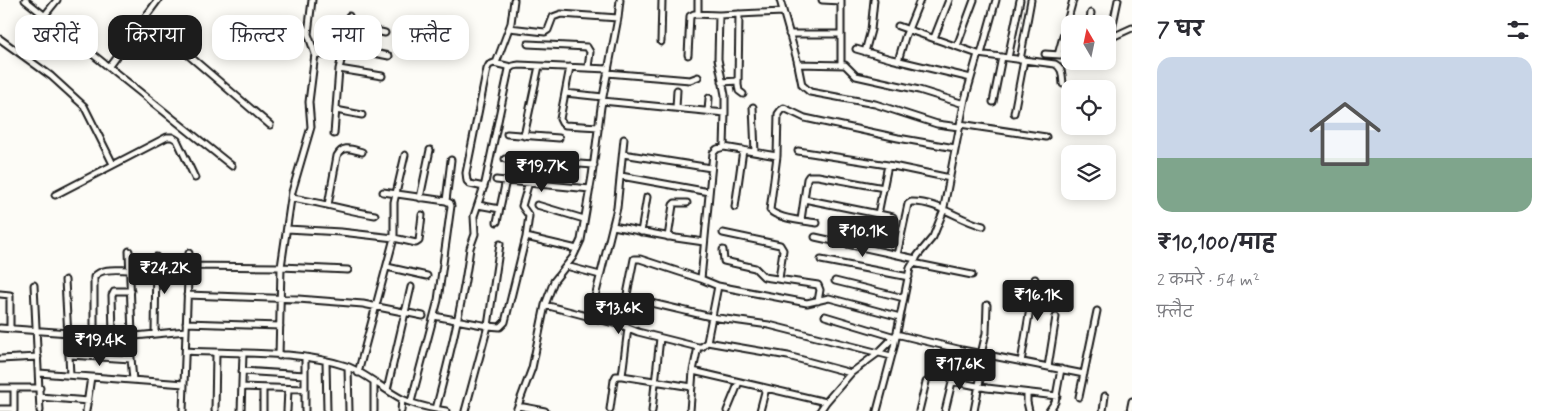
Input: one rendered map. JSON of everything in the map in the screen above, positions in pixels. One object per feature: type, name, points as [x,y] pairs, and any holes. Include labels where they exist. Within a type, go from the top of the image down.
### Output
[{"type":"street","points":[[26,0],[45,15]]},
{"type":"street","points":[[47,15],[57,0]]},
{"type":"street","points":[[147,15],[158,0]]},
{"type":"street","points":[[312,0],[308,34],[314,51]]},
{"type":"street","points":[[496,64],[509,28],[514,0]]},
{"type":"street","points":[[545,411],[517,408],[532,368],[545,305],[554,281],[577,249],[580,240],[620,0]]},
{"type":"street","points":[[661,42],[662,0]]},
{"type":"street","points":[[698,0],[698,14]]},
{"type":"street","points":[[780,0],[802,85],[810,92],[875,104],[937,124],[1046,137]]},
{"type":"street","points":[[822,0],[841,0],[841,64]]},
{"type":"street","points":[[865,52],[872,23],[874,0]]},
{"type":"street","points":[[898,61],[920,0]]},
{"type":"street","points":[[934,38],[949,0]]},
{"type":"street","points":[[957,46],[974,0]]},
{"type":"street","points":[[877,411],[896,336],[908,277],[914,261],[933,237],[944,208],[964,104],[996,0]]},
{"type":"street","points":[[1008,58],[1020,0]]},
{"type":"street","points":[[1014,113],[1031,0]]},
{"type":"street","points":[[1058,55],[1073,0]]},
{"type":"street","points":[[1114,15],[1118,0]]},
{"type":"street","points":[[688,55],[690,16],[698,14],[783,12]]},
{"type":"street","points":[[509,28],[545,32],[548,30],[553,17],[561,14],[618,18]]},
{"type":"street","points":[[739,14],[738,81],[739,91],[743,94]]},
{"type":"street","points":[[719,15],[718,59],[725,94],[724,147]]},
{"type":"street","points":[[898,26],[979,54],[1058,66],[1061,70],[1062,80]]},
{"type":"street","points":[[1116,35],[1132,28]]},
{"type":"street","points":[[789,34],[841,34]]},
{"type":"street","points":[[0,39],[51,76],[84,106],[113,164]]},
{"type":"street","points":[[528,44],[587,47],[590,52],[588,68]]},
{"type":"street","points":[[856,49],[971,78]]},
{"type":"street","points":[[1045,54],[1061,54]]},
{"type":"street","points":[[382,55],[389,56]]},
{"type":"street","points":[[98,57],[232,166]]},
{"type":"street","points":[[993,102],[1002,57]]},
{"type":"street","points":[[109,66],[114,60]]},
{"type":"street","points":[[194,60],[270,125]]},
{"type":"street","points":[[279,356],[281,267],[298,168],[311,126],[309,102],[314,60]]},
{"type":"street","points":[[334,134],[340,60]]},
{"type":"street","points":[[484,187],[470,184],[466,181],[466,174],[487,69],[492,63],[511,67],[519,65],[588,68],[690,80],[698,77]]},
{"type":"street","points":[[798,64],[841,64],[856,76],[919,90],[964,104]]},
{"type":"street","points":[[524,136],[539,66]]},
{"type":"street","points":[[436,409],[458,321],[470,248],[474,239],[474,221],[484,187],[511,67]]},
{"type":"street","points":[[570,67],[560,118],[562,123],[598,127]]},
{"type":"street","points":[[339,69],[382,76]]},
{"type":"street","points":[[722,82],[738,81]]},
{"type":"street","points":[[676,108],[677,90]]},
{"type":"street","points":[[565,93],[724,113]]},
{"type":"street","points":[[708,112],[709,98]]},
{"type":"street","points":[[753,107],[755,152]]},
{"type":"street","points":[[817,224],[780,216],[772,213],[770,210],[777,156],[778,114],[784,108],[805,118],[955,148]]},
{"type":"street","points":[[336,110],[362,115]]},
{"type":"street","points":[[507,134],[558,138]]},
{"type":"street","points":[[55,195],[167,137],[177,140],[195,178]]},
{"type":"street","points":[[592,305],[617,208],[624,139]]},
{"type":"street","points":[[701,279],[711,168],[715,150],[724,147],[777,156]]},
{"type":"street","points":[[328,205],[337,156],[340,151],[346,148],[362,152]]},
{"type":"street","points":[[420,198],[430,150]]},
{"type":"street","points":[[735,207],[743,150]]},
{"type":"street","points":[[798,150],[888,165],[950,178]]},
{"type":"street","points":[[623,154],[711,168]]},
{"type":"street","points":[[358,373],[394,238],[396,194],[405,155]]},
{"type":"street","points":[[505,159],[594,165]]},
{"type":"street","points":[[446,201],[451,160]]},
{"type":"street","points":[[878,214],[888,165]]},
{"type":"street","points":[[621,176],[709,192]]},
{"type":"street","points":[[801,220],[807,179],[812,176],[884,188]]},
{"type":"street","points":[[496,180],[590,189]]},
{"type":"street","points":[[497,222],[506,180]]},
{"type":"street","points":[[434,316],[488,326],[500,327],[505,322],[528,229],[529,216],[522,206],[529,182]]},
{"type":"street","points":[[383,192],[446,201],[450,203],[451,210],[434,316],[411,402]]},
{"type":"street","points":[[292,198],[375,215]]},
{"type":"street","points":[[641,232],[647,198]]},
{"type":"street","points":[[804,199],[894,217]]},
{"type":"street","points":[[897,255],[908,204],[914,202],[944,208],[968,222],[983,226]]},
{"type":"street","points":[[668,237],[673,205],[675,203],[686,203]]},
{"type":"street","points":[[478,205],[500,209]]},
{"type":"street","points":[[537,205],[584,219]]},
{"type":"street","points":[[287,229],[341,232],[394,238],[414,243],[419,241],[422,215]]},
{"type":"street","points":[[613,226],[704,242]]},
{"type":"street","points":[[723,233],[780,245],[783,250],[779,279]]},
{"type":"street","points":[[526,237],[577,249]]},
{"type":"street","points":[[815,237],[897,255],[972,275]]},
{"type":"street","points":[[465,411],[488,326],[500,244]]},
{"type":"street","points":[[723,250],[724,261],[754,268],[764,277],[818,285],[820,290],[818,301]]},
{"type":"street","points":[[129,251],[133,380]]},
{"type":"street","points":[[184,411],[189,253]]},
{"type":"street","points":[[155,334],[156,257]]},
{"type":"street","points":[[621,325],[632,261],[636,258],[718,286],[807,303],[829,298],[900,317]]},
{"type":"street","points":[[821,260],[908,277]]},
{"type":"street","points":[[188,266],[348,270]]},
{"type":"street","points":[[566,266],[600,275]]},
{"type":"street","points":[[387,267],[426,276]]},
{"type":"street","points":[[94,335],[94,277],[104,271],[130,270]]},
{"type":"street","points":[[1021,362],[1035,279]]},
{"type":"street","points":[[66,280],[70,376]]},
{"type":"street","points":[[835,282],[904,298]]},
{"type":"street","points":[[34,285],[40,411]]},
{"type":"street","points":[[387,390],[411,286]]},
{"type":"street","points":[[545,305],[621,325],[660,338],[702,347],[707,342],[718,286]]},
{"type":"street","points":[[113,336],[112,295],[117,290],[131,291]]},
{"type":"street","points":[[0,294],[10,295],[10,329]]},
{"type":"street","points":[[188,295],[376,306],[424,316]]},
{"type":"street","points":[[626,297],[711,318],[769,325],[891,356]]},
{"type":"street","points":[[981,354],[986,333],[987,305]]},
{"type":"street","points":[[1079,397],[1097,311]]},
{"type":"street","points":[[824,316],[896,336],[1084,374]]},
{"type":"street","points":[[1048,367],[1056,317]]},
{"type":"street","points":[[186,323],[280,326]]},
{"type":"street","points":[[0,328],[113,336],[186,331]]},
{"type":"street","points":[[622,376],[628,328]]},
{"type":"street","points":[[821,411],[826,402],[852,373],[896,336]]},
{"type":"street","points":[[652,411],[660,338]]},
{"type":"street","points":[[707,342],[788,356],[852,373]]},
{"type":"street","points":[[690,411],[693,371],[698,347]]},
{"type":"street","points":[[186,351],[279,356],[326,361],[348,367],[402,399],[429,410],[446,411]]},
{"type":"street","points":[[215,411],[216,353]]},
{"type":"street","points":[[241,411],[243,354]]},
{"type":"street","points":[[70,355],[131,359]]},
{"type":"street","points":[[0,359],[38,357]]},
{"type":"street","points":[[305,358],[305,411]]},
{"type":"street","points":[[326,361],[327,411]]},
{"type":"street","points":[[945,411],[956,366]]},
{"type":"street","points":[[348,367],[349,411]]},
{"type":"street","points":[[974,411],[982,369]]},
{"type":"street","points":[[1049,411],[1057,396],[1061,369]]},
{"type":"street","points":[[242,371],[305,375]]},
{"type":"street","points":[[693,371],[826,402]]},
{"type":"street","points":[[39,373],[184,384]]},
{"type":"street","points":[[610,409],[614,378],[622,376],[692,388]]},
{"type":"street","points":[[86,411],[91,377]]},
{"type":"street","points":[[952,381],[979,387],[1057,396]]},
{"type":"street","points":[[727,411],[739,382]]},
{"type":"street","points":[[918,411],[926,382]]},
{"type":"street","points":[[374,383],[374,411]]},
{"type":"street","points":[[242,387],[305,389]]},
{"type":"street","points":[[0,388],[40,388]]},
{"type":"street","points":[[0,409],[14,410],[14,388]]},
{"type":"street","points":[[263,388],[263,411]]},
{"type":"street","points":[[760,411],[766,388]]},
{"type":"street","points":[[286,411],[288,389]]},
{"type":"street","points":[[1027,393],[1029,411]]},
{"type":"street","points":[[1103,411],[1105,396]]},
{"type":"street","points":[[40,397],[88,401]]},
{"type":"street","points":[[401,411],[402,399]]}]
